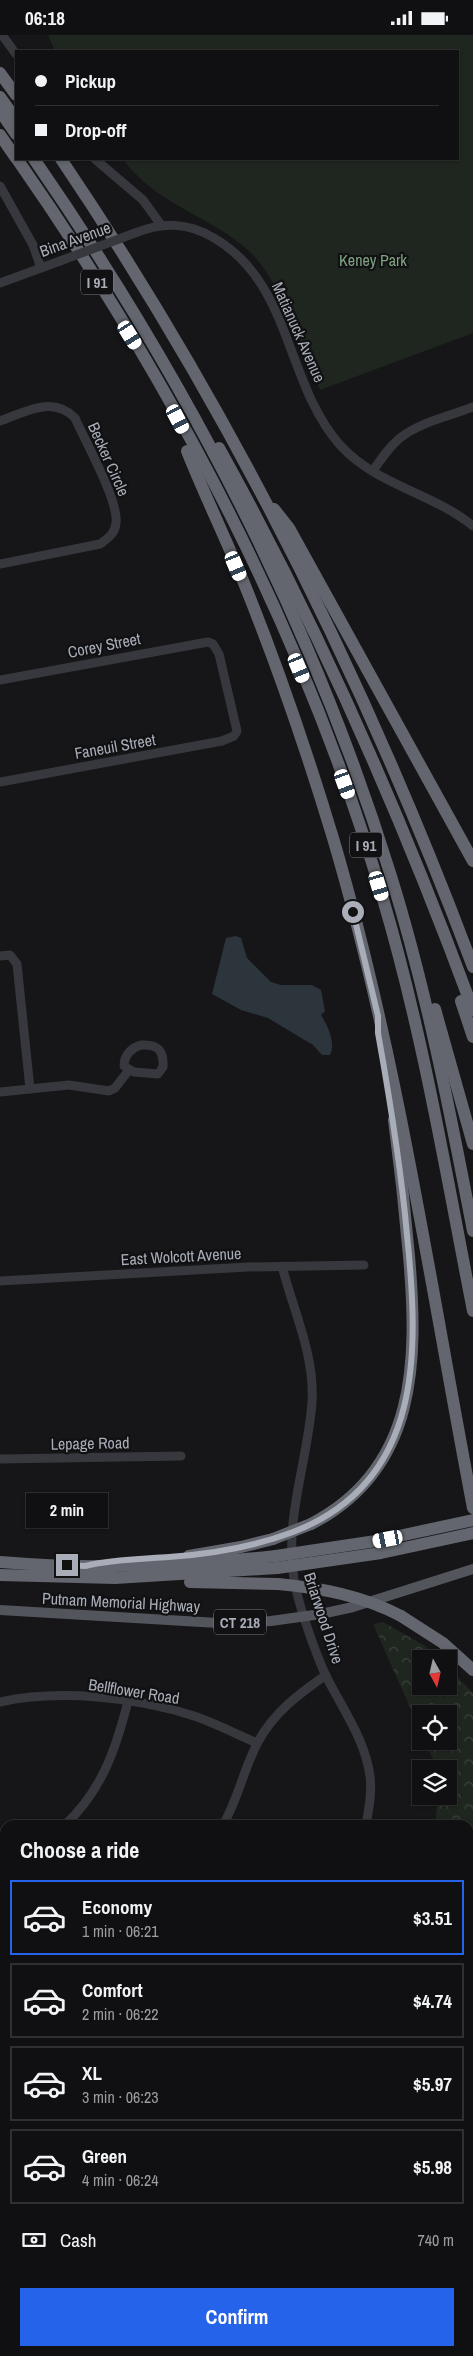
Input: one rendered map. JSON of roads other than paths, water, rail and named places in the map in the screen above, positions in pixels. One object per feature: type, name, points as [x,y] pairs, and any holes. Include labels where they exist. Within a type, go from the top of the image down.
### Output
[{"type":"highway","points":[[0,73],[15,94]]},
{"type":"highway","points":[[0,97],[15,119]]},
{"type":"highway","points":[[0,111],[15,133]]},
{"type":"highway","name":"I 91","points":[[0,135],[15,157]]},
{"type":"highway","name":"I 91","points":[[17,160],[107,298],[173,409],[233,525],[279,620],[324,729],[366,845],[391,927],[419,1040],[473,1311]]},
{"type":"highway","points":[[35,160],[90,244],[164,365],[211,449],[296,623],[341,732],[368,805],[400,907],[433,1033],[473,1231]]},
{"type":"highway","points":[[44,160],[155,333],[254,512],[312,629],[402,828],[473,1010]]},
{"type":"highway","name":"I 91","points":[[62,160],[164,321],[263,498],[310,590],[356,687],[426,848],[473,967]]},
{"type":"highway","points":[[173,409],[192,463],[259,621],[298,726],[342,872],[383,1032],[404,1130],[473,1508]]},
{"type":"highway","points":[[263,498],[289,528],[473,861]]},
{"type":"highway","points":[[402,828],[473,1037]]},
{"type":"highway","points":[[457,830],[473,851]]},
{"type":"highway","points":[[400,907],[414,939],[427,981],[473,1144]]},
{"type":"highway","points":[[85,1572],[204,1554],[273,1539],[311,1524],[353,1496],[380,1465],[392,1443],[401,1419],[411,1372],[414,1326],[407,1235],[398,1155],[378,1033],[378,1016]]},
{"type":"highway","points":[[277,1562],[473,1520]]},
{"type":"highway","points":[[0,1575],[85,1572],[175,1564],[277,1562],[373,1554],[473,1533]]},
{"type":"highway","points":[[0,1562],[85,1572],[120,1581],[278,1584],[315,1588],[348,1595],[380,1606],[401,1616],[443,1643],[473,1671]]},
{"type":"main road","name":"Putnam Memorial Highway","points":[[0,1611],[218,1623],[306,1617],[376,1601],[473,1569]]},
{"type":"street","points":[[2,35],[15,53]]},
{"type":"street","points":[[96,160],[143,200],[161,225]]},
{"type":"street","points":[[0,186],[33,245],[41,268]]},
{"type":"street","name":"Bina Avenue","points":[[0,283],[134,233],[161,225]]},
{"type":"street","name":"Matianuck Avenue","points":[[161,225],[180,225],[200,230],[221,242],[246,263],[268,295],[325,425],[342,447],[373,471],[442,506],[473,526]]},
{"type":"street","name":"Becker Circle","points":[[0,421],[50,405],[67,410],[74,418],[112,499],[116,524],[112,535],[100,544],[0,564]]},
{"type":"street","points":[[373,471],[385,453],[401,437],[428,424],[473,407]]},
{"type":"street","name":"Corey Street","points":[[0,680],[202,642],[213,644],[219,655],[237,724],[237,731],[234,736]]},
{"type":"street","name":"Faneuil Street","points":[[0,782],[222,741],[234,736]]},
{"type":"street","points":[[0,955],[14,957],[17,964],[30,1089]]},
{"type":"street","points":[[156,1045],[160,1049],[163,1067],[158,1074],[152,1075],[129,1070],[124,1062],[133,1048],[156,1045]]},
{"type":"street","points":[[0,1092],[75,1085],[109,1091],[116,1088],[129,1070]]},
{"type":"street","name":"East Wolcott Avenue","points":[[0,1281],[282,1266],[364,1265]]},
{"type":"street","name":"Briarwood Drive","points":[[282,1266],[309,1360],[312,1388],[292,1552],[294,1580],[326,1675],[356,1732],[365,1754],[371,1791],[367,1820]]},
{"type":"street","name":"Lepage Road","points":[[0,1459],[182,1456]]},
{"type":"street","points":[[226,1820],[237,1798],[257,1743],[282,1709],[293,1698],[326,1675]]},
{"type":"street","name":"Bellflower Road","points":[[0,1702],[56,1697],[128,1701],[194,1716],[257,1743]]},
{"type":"street","points":[[70,1820],[89,1800],[105,1774],[117,1744],[128,1701]]},
{"type":"park label","name":"Keney Park","points":[[373,260]]}]
